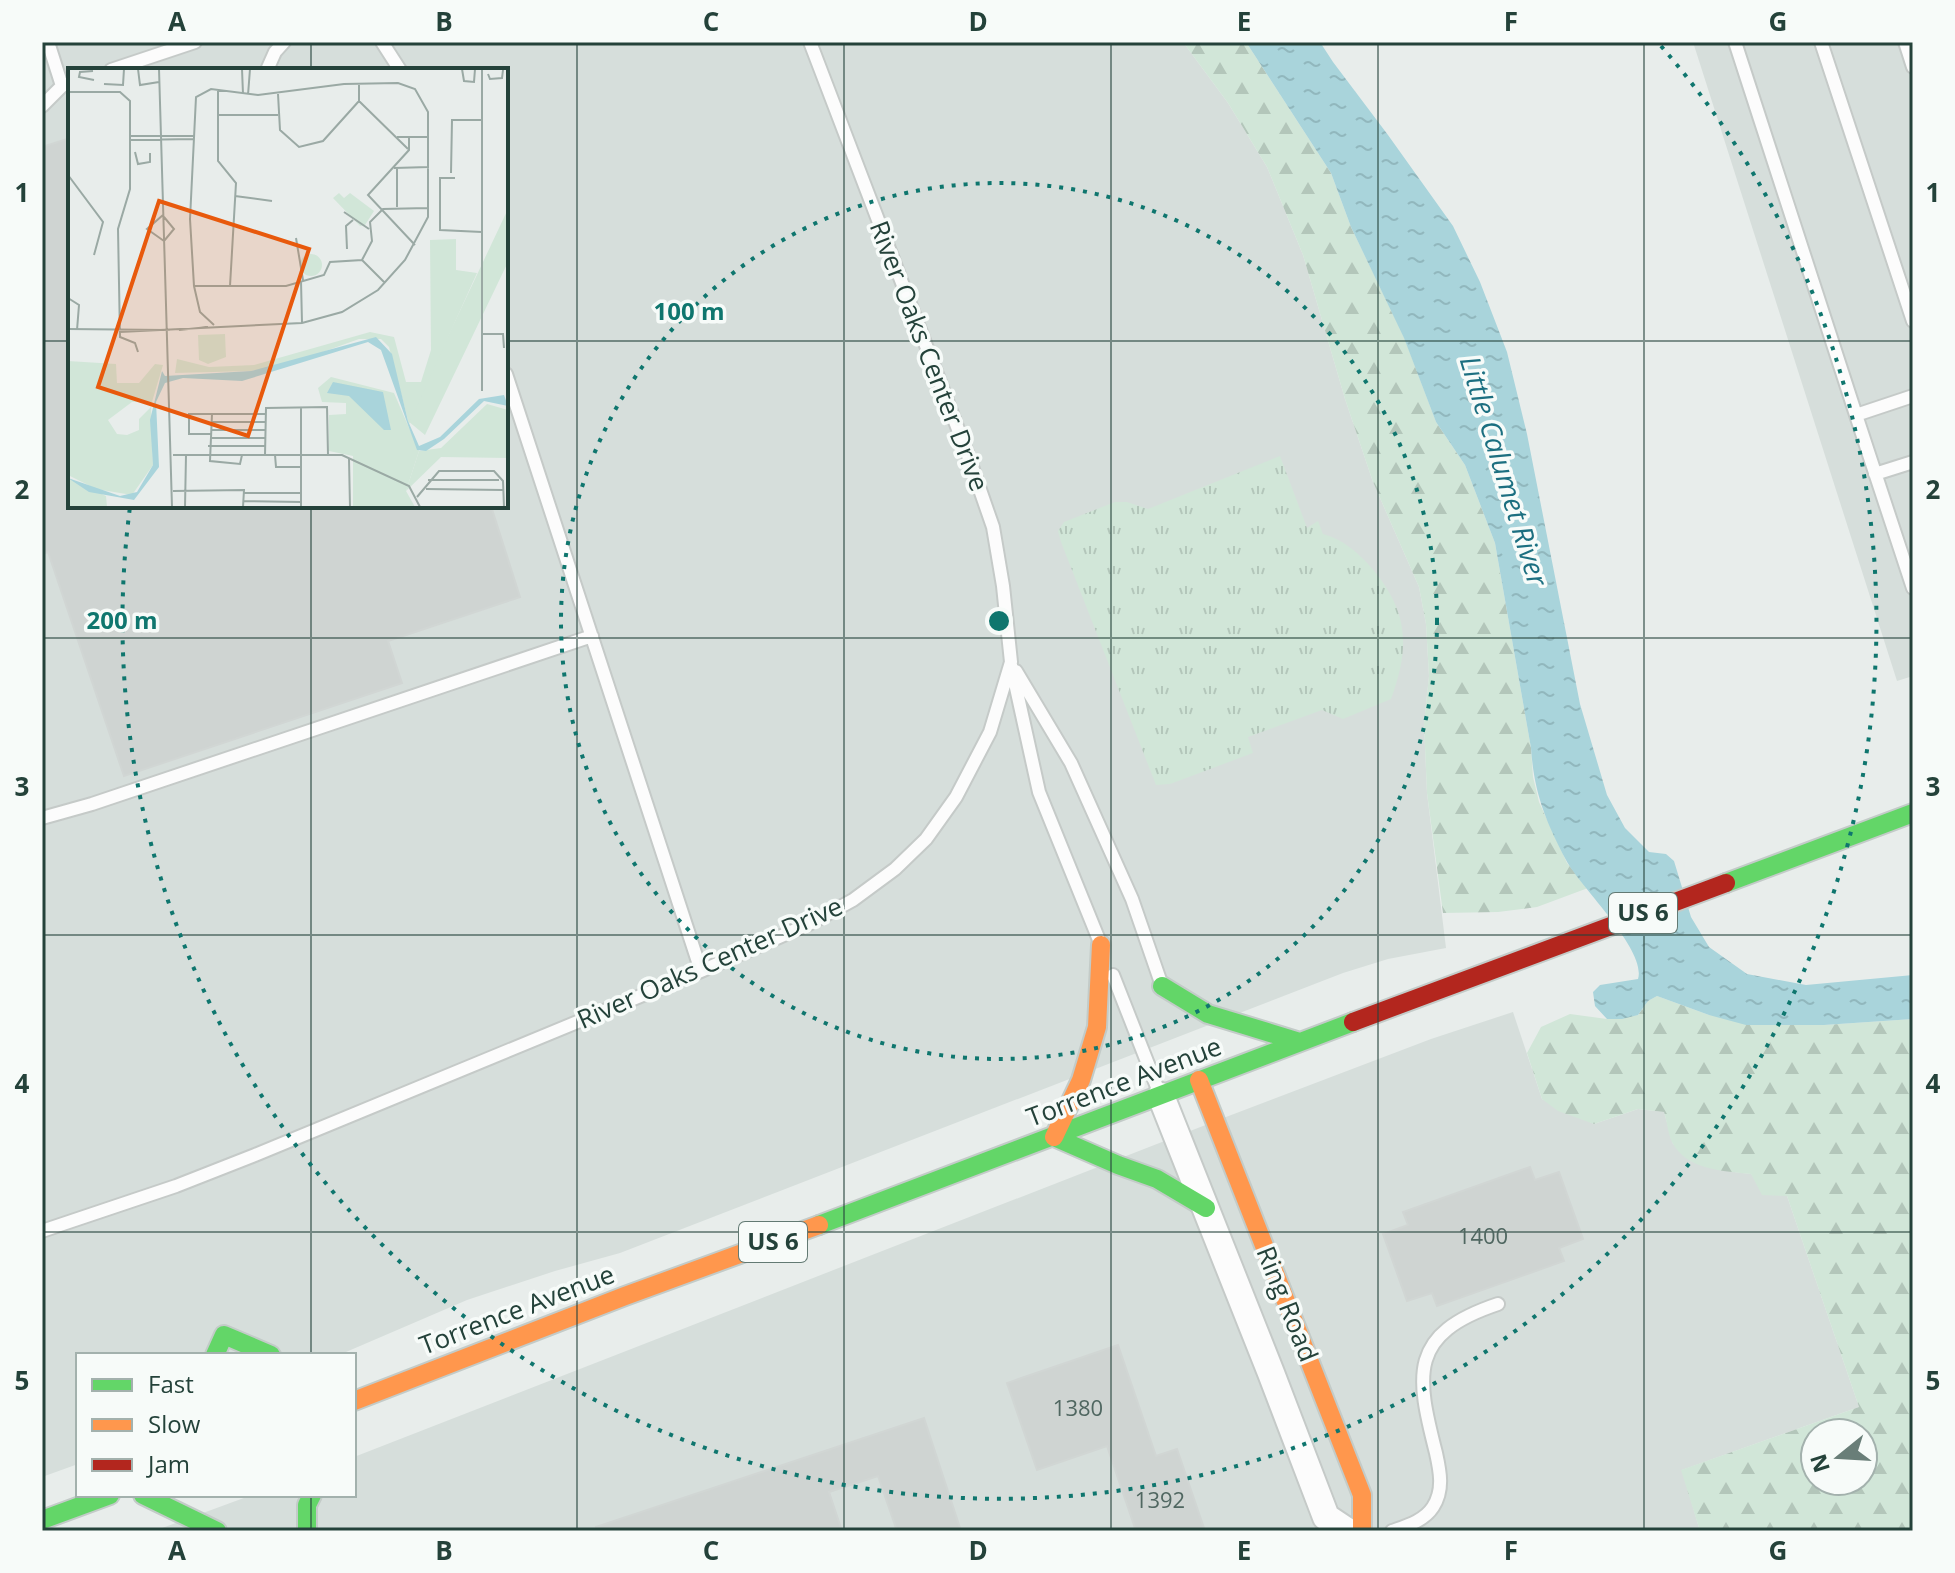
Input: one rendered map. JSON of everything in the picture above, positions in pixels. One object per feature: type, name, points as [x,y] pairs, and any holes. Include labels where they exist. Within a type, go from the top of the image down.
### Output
[{"type":"main road","name":"Torrence Avenue","points":[[358,1396],[920,1188],[1199,1080],[1913,813]]},
{"type":"main road","points":[[1101,945],[1097,1027],[1081,1080],[1054,1137],[1157,1179],[1206,1208]]},
{"type":"main road","points":[[1162,986],[1208,1014],[1300,1042]]},
{"type":"main road","name":"Ring Road","points":[[1199,1080],[1362,1495],[1362,1531]]},
{"type":"main road","points":[[216,1353],[224,1335],[266,1353]]},
{"type":"main road","points":[[42,1520],[105,1497]]},
{"type":"main road","points":[[147,1497],[217,1531]]},
{"type":"main road","points":[[307,1531],[307,1505],[311,1497]]},
{"type":"street","name":"Ring Road","points":[[1161,1096],[1326,1517],[1347,1531]]},
{"type":"lane","points":[[42,106],[66,85],[48,42]]},
{"type":"lane","points":[[117,68],[195,42]]},
{"type":"lane","points":[[268,68],[284,42]]},
{"type":"lane","points":[[382,42],[399,68]]},
{"type":"lane","name":"River Oaks Center Drive","points":[[42,1231],[176,1186],[255,1155],[809,924],[853,900],[895,869],[926,839],[956,797],[990,732],[1011,662],[993,527],[810,42]]},
{"type":"lane","points":[[1735,42],[1875,474],[1908,554],[1913,588]]},
{"type":"lane","points":[[1821,42],[1913,321]]},
{"type":"lane","points":[[1905,42],[1913,67]]},
{"type":"lane","points":[[508,380],[701,971]]},
{"type":"lane","points":[[1856,415],[1913,396]]},
{"type":"lane","points":[[1875,474],[1913,462]]},
{"type":"lane","points":[[42,818],[92,804],[592,636]]},
{"type":"lane","points":[[1011,662],[1039,792],[1161,1096]]},
{"type":"lane","points":[[1011,662],[1071,763],[1132,899],[1162,986]]},
{"type":"lane","points":[[1392,1531],[1423,1518],[1433,1507],[1441,1488],[1440,1470],[1423,1403],[1421,1379],[1426,1358],[1438,1337],[1454,1324],[1498,1304]]},
{"type":"shaded area","points":[[42,42],[1183,42],[1228,103],[1267,167],[1303,255],[1373,482],[1419,587],[1426,624],[1429,676],[1424,723],[1427,793],[1446,948],[1388,959],[1343,973],[620,1253],[467,1300],[344,1353],[76,1353],[76,1465],[42,1477]]},
{"type":"shaded area","points":[[1693,42],[1913,42],[1913,676],[1897,681]]},
{"type":"shaded area","points":[[1513,1012],[1542,1099],[1594,1124],[1638,1109],[1664,1112],[1673,1144],[1726,1171],[1751,1174],[1787,1196],[1859,1407],[1831,1417],[1799,1417],[1799,1428],[1682,1470],[1700,1531],[154,1531],[247,1497],[356,1497],[356,1456],[1431,1039]]},
{"type":"green space","points":[[1183,42],[1246,42],[1331,173],[1351,227],[1404,337],[1436,422],[1465,465],[1495,543],[1539,802],[1567,863],[1588,888],[1537,907],[1498,912],[1443,913],[1427,793],[1424,723],[1429,676],[1426,624],[1419,587],[1373,482],[1303,255],[1267,167],[1228,103]]},
{"type":"green space","points":[[1280,456],[1307,528],[1318,521],[1323,534],[1354,550],[1392,597],[1402,628],[1403,644],[1391,699],[1343,719],[1322,710],[1248,737],[1253,753],[1170,784],[1156,785],[1058,531],[1064,522],[1115,502],[1127,502],[1148,509]]},
{"type":"green space","points":[[1657,996],[1709,1015],[1824,1025],[1913,1019],[1913,1531],[1700,1531],[1681,1470],[1799,1428],[1799,1497],[1879,1497],[1879,1417],[1831,1417],[1859,1407],[1787,1196],[1762,1195],[1751,1174],[1707,1167],[1686,1158],[1672,1142],[1664,1112],[1638,1109],[1594,1124],[1558,1111],[1542,1099],[1527,1053],[1541,1027],[1570,1014],[1607,1019],[1638,1015],[1648,1001]]},
{"type":"water","name":"Little Calumet River","points":[[1246,42],[1320,42],[1453,226],[1480,282],[1507,352],[1527,434],[1580,704],[1607,795],[1625,828],[1649,852],[1666,854],[1674,861],[1691,917],[1709,947],[1747,974],[1806,985],[1913,975],[1913,1019],[1824,1025],[1746,1025],[1657,996],[1648,1001],[1638,1015],[1622,1019],[1607,1019],[1595,1006],[1593,992],[1600,985],[1638,979],[1638,967],[1623,936],[1573,872],[1542,806],[1495,543],[1465,465],[1436,422],[1404,338],[1351,227],[1331,173]]},
{"type":"building","points":[[68,139],[68,508],[492,508],[520,597],[388,641],[402,683],[124,776],[48,552],[42,554],[42,147]]},
{"type":"building","points":[[1530,1167],[1535,1180],[1559,1172],[1583,1239],[1559,1248],[1564,1261],[1437,1306],[1432,1293],[1407,1301],[1383,1234],[1408,1225],[1403,1212]]},
{"type":"building","points":[[1118,1345],[1156,1456],[1177,1449],[1205,1531],[1136,1531],[1107,1446],[1037,1470],[1007,1383]]},
{"type":"building","points":[[924,1418],[961,1531],[897,1531],[878,1476],[829,1492],[842,1531],[597,1531],[596,1527]]},
{"type":"traffic: fast","points":[[1726,883],[1913,813]]},
{"type":"traffic: fast","points":[[1162,986],[1208,1014],[1300,1042]]},
{"type":"traffic: fast","points":[[819,1225],[1353,1022]]},
{"type":"traffic: fast","points":[[1054,1137],[1157,1179],[1206,1208]]},
{"type":"traffic: fast","points":[[216,1353],[224,1335],[266,1353]]},
{"type":"traffic: fast","points":[[42,1520],[105,1497]]},
{"type":"traffic: fast","points":[[147,1497],[217,1531]]},
{"type":"traffic: fast","points":[[307,1531],[307,1505],[311,1497]]},
{"type":"traffic: slow","points":[[1054,1137],[1081,1080],[1097,1027],[1101,945]]},
{"type":"traffic: slow","points":[[1199,1080],[1362,1495],[1362,1531]]},
{"type":"traffic: slow","points":[[356,1400],[819,1225]]},
{"type":"traffic: jam","points":[[1353,1022],[1726,883]]}]
